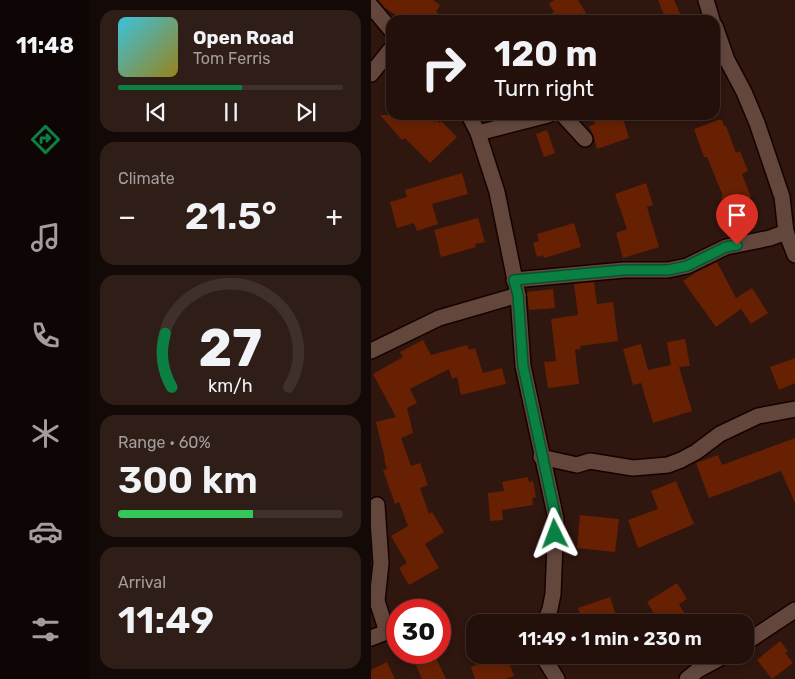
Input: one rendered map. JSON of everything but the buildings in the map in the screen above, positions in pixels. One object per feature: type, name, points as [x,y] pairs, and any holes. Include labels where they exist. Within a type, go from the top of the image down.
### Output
[{"type":"street","points":[[699,0],[702,15]]},
{"type":"street","points":[[706,0],[711,15]]},
{"type":"street","points":[[371,6],[386,24]]},
{"type":"street","points":[[720,40],[727,60],[744,92],[757,123],[782,197],[786,232],[795,255]]},
{"type":"street","points":[[371,74],[386,56]]},
{"type":"street","points":[[720,59],[745,116]]},
{"type":"street","points":[[472,120],[478,133],[497,192],[516,287],[523,366],[541,457],[556,519],[553,594],[548,614]]},
{"type":"street","points":[[478,133],[529,120]]},
{"type":"street","points":[[568,120],[585,139]]},
{"type":"street","points":[[371,351],[439,318],[516,287],[624,270],[668,270],[687,266],[726,247],[770,238],[786,232]]},
{"type":"street","points":[[541,457],[577,465],[590,461],[633,468],[668,464],[681,460],[696,452],[720,434],[758,416],[795,409]]},
{"type":"street","points":[[377,505],[381,563],[377,601],[386,618]]},
{"type":"street","points":[[754,636],[795,610]]},
{"type":"street","points":[[371,638],[386,632]]},
{"type":"street","points":[[548,664],[557,679]]},
{"type":"street","points":[[687,679],[709,664]]},
{"type":"route","points":[[555,534],[556,519],[541,457],[523,366],[518,295],[514,280],[624,270],[668,270],[687,266],[726,247],[737,245]]}]
